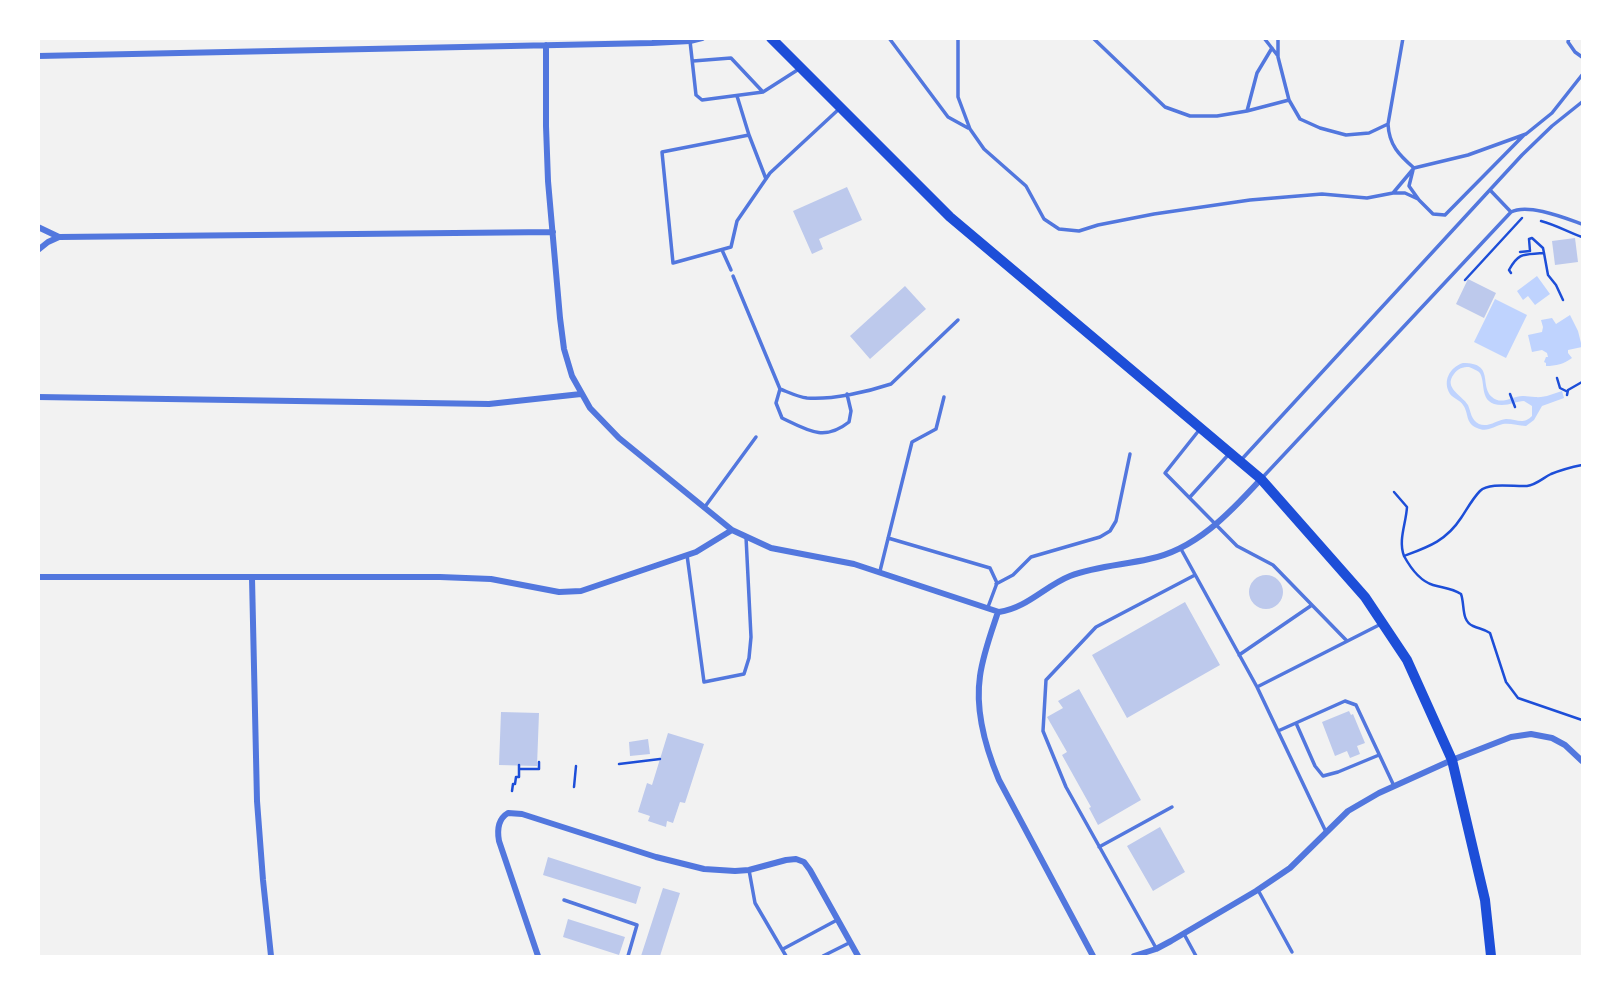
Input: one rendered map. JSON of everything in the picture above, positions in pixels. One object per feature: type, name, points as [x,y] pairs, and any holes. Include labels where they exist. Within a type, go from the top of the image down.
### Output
[{"type":"main road","points":[[771,38],[950,217],[1261,479],[1365,597],[1407,660],[1452,760],[1483,889],[1491,957]]},
{"type":"street","points":[[38,56],[546,42],[690,41],[702,38]]},
{"type":"street","points":[[546,42],[548,181],[560,318],[564,349],[572,376],[590,408],[619,438],[733,530],[771,548],[854,564],[998,612],[1021,606],[1057,582],[1073,575],[1152,559],[1181,549],[1216,523],[1261,479]]},
{"type":"street","points":[[38,227],[59,237]]},
{"type":"street","points":[[38,250],[59,237],[553,232]]},
{"type":"street","points":[[38,397],[489,404],[580,394]]},
{"type":"street","points":[[38,578],[473,578],[508,582],[558,593],[590,589],[696,552],[733,530]]},
{"type":"street","points":[[252,578],[257,801],[271,957]]},
{"type":"street","points":[[998,612],[980,679],[981,713],[991,761],[1093,957]]},
{"type":"street","points":[[1135,957],[1184,934],[1258,890],[1290,868],[1348,811],[1364,801],[1452,760],[1511,737],[1531,734],[1552,738],[1565,745],[1583,761]]},
{"type":"street","points":[[538,957],[499,841],[498,826],[503,816],[508,813],[522,814],[591,837],[688,865],[719,871],[749,870],[786,860],[804,862],[858,957]]},
{"type":"lane","points":[[889,38],[948,117],[970,130]]},
{"type":"lane","points":[[958,38],[958,97],[970,130],[984,149],[1026,186],[1044,219],[1059,229],[1079,231],[1154,214],[1250,200],[1322,194],[1367,198],[1405,193],[1419,200]]},
{"type":"lane","points":[[1093,38],[1165,107],[1190,116],[1217,116],[1289,100]]},
{"type":"lane","points":[[1264,38],[1278,57]]},
{"type":"lane","points":[[1278,38],[1278,57],[1289,100],[1300,119],[1346,135],[1369,132],[1388,124]]},
{"type":"lane","points":[[1403,38],[1388,124],[1389,137],[1401,157],[1414,168]]},
{"type":"lane","points":[[1568,40],[1583,57]]},
{"type":"lane","points":[[690,41],[696,95],[702,100],[763,92],[801,68]]},
{"type":"lane","points":[[1247,111],[1257,73],[1272,48]]},
{"type":"lane","points":[[692,61],[731,58],[763,92]]},
{"type":"lane","points":[[1414,168],[1409,186],[1433,214],[1445,215],[1526,134],[1552,113],[1583,75]]},
{"type":"lane","points":[[737,96],[766,179]]},
{"type":"lane","points":[[1240,461],[1537,140],[1583,102]]},
{"type":"lane","points":[[749,135],[662,152],[673,263],[731,247],[737,221],[770,173],[841,108]]},
{"type":"lane","points":[[1393,193],[1414,168],[1468,155],[1526,134]]},
{"type":"lane","points":[[1490,190],[1511,212]]},
{"type":"lane","points":[[1261,479],[1511,212],[1529,209],[1583,224]]},
{"type":"lane","points":[[722,250],[731,270]]},
{"type":"lane","points":[[733,276],[780,388],[776,403],[782,418],[812,432],[838,431],[849,422],[851,411],[848,394]]},
{"type":"lane","points":[[780,388],[805,398],[836,397],[891,384],[958,320]]},
{"type":"lane","points":[[880,572],[912,442],[936,429],[944,397]]},
{"type":"lane","points":[[1201,428],[1165,472],[1237,546],[1273,565],[1348,641]]},
{"type":"lane","points":[[705,508],[756,437]]},
{"type":"lane","points":[[1190,497],[1230,452]]},
{"type":"lane","points":[[996,584],[1013,575],[1031,557],[1100,537],[1110,531],[1116,521],[1130,454]]},
{"type":"lane","points":[[687,555],[704,682],[744,674],[750,659],[751,637],[746,536]]},
{"type":"lane","points":[[888,538],[990,568],[996,584],[987,608]]},
{"type":"lane","points":[[1181,549],[1257,687],[1326,832]]},
{"type":"lane","points":[[1156,949],[1066,787],[1043,731],[1046,680],[1096,627],[1195,575]]},
{"type":"lane","points":[[1239,655],[1312,605]]},
{"type":"lane","points":[[1257,687],[1383,623]]},
{"type":"lane","points":[[1278,731],[1345,701],[1356,705],[1394,786]]},
{"type":"lane","points":[[1296,723],[1315,766],[1323,776],[1380,755]]},
{"type":"lane","points":[[1099,847],[1172,807]]},
{"type":"lane","points":[[749,870],[755,903],[786,957]]},
{"type":"lane","points":[[1258,890],[1292,952]]},
{"type":"lane","points":[[564,900],[637,925],[628,957]]},
{"type":"lane","points":[[782,949],[837,920]]},
{"type":"lane","points":[[1184,934],[1196,957]]},
{"type":"lane","points":[[823,957],[850,942]]},
{"type":"path","points":[[1465,280],[1518,221],[1526,216]]},
{"type":"path","points":[[1540,220],[1583,237]]},
{"type":"path","points":[[1520,252],[1530,251],[1529,239],[1532,238],[1543,248],[1548,275],[1563,300]]},
{"type":"path","points":[[1511,273],[1509,270],[1520,256],[1545,253]]},
{"type":"path","points":[[1558,378],[1560,388],[1567,393],[1583,382]]},
{"type":"path","points":[[1510,394],[1515,407]]},
{"type":"path","points":[[1404,556],[1441,540],[1459,521],[1480,490],[1509,484],[1531,486],[1552,474],[1583,465]]},
{"type":"path","points":[[1394,492],[1407,507],[1401,542],[1404,556],[1424,581],[1461,594],[1467,621],[1470,625],[1486,629],[1490,633],[1506,682],[1518,698],[1583,719]]},
{"type":"path","points":[[619,764],[660,758]]},
{"type":"path","points":[[512,790],[516,777],[519,777],[519,767],[539,769],[539,762]]},
{"type":"path","points":[[574,787],[576,766]]},
{"type":"water","points":[[1537,276],[1550,294],[1535,305],[1528,296],[1523,300],[1517,291]]},
{"type":"water","points":[[1495,299],[1527,315],[1506,358],[1474,342]]},
{"type":"water","points":[[1570,315],[1582,347],[1568,350],[1572,358],[1566,362],[1546,366],[1544,362],[1548,357],[1547,353],[1542,350],[1532,352],[1528,335],[1542,332],[1541,320],[1552,318],[1556,324]]},
{"type":"water","points":[[1463,363],[1479,367],[1485,376],[1488,392],[1496,400],[1520,396],[1542,397],[1562,391],[1564,398],[1542,406],[1534,420],[1526,426],[1503,424],[1481,429],[1473,426],[1463,405],[1448,389],[1449,375]],"holes":[[[1470,367],[1479,372],[1489,401],[1502,405],[1524,401],[1532,406],[1532,416],[1523,421],[1506,419],[1486,425],[1476,422],[1468,405],[1451,383],[1457,370]]]},
{"type":"building","points":[[847,187],[862,220],[819,239],[823,249],[812,254],[793,211]]},
{"type":"building","points":[[1575,238],[1578,262],[1555,265],[1552,241]]},
{"type":"building","points":[[1468,279],[1496,293],[1484,318],[1456,304]]},
{"type":"building","points":[[905,286],[926,309],[870,359],[850,336]]},
{"type":"building","points":[[1266,575],[1278,580],[1283,592],[1278,604],[1266,609],[1254,604],[1249,592],[1254,580]]},
{"type":"building","points":[[1185,602],[1220,665],[1127,718],[1092,655]]},
{"type":"building","points":[[1079,689],[1141,800],[1098,825],[1062,755],[1067,752],[1047,717],[1063,708],[1058,701]]},
{"type":"building","points":[[1349,711],[1353,714],[1365,743],[1357,746],[1360,754],[1350,758],[1347,751],[1335,756],[1322,722]]},
{"type":"building","points":[[501,712],[539,713],[537,766],[499,765]]},
{"type":"building","points":[[668,733],[704,744],[685,803],[680,802],[673,823],[667,821],[666,827],[648,821],[650,816],[638,812],[647,783],[652,785]]},
{"type":"building","points":[[648,739],[650,754],[630,756],[629,742]]},
{"type":"building","points":[[1160,827],[1185,872],[1153,891],[1127,846]]},
{"type":"building","points":[[548,857],[641,887],[636,904],[543,875]]},
{"type":"building","points":[[663,888],[680,893],[660,956],[641,956]]},
{"type":"building","points":[[568,919],[625,937],[619,955],[563,937]]}]
